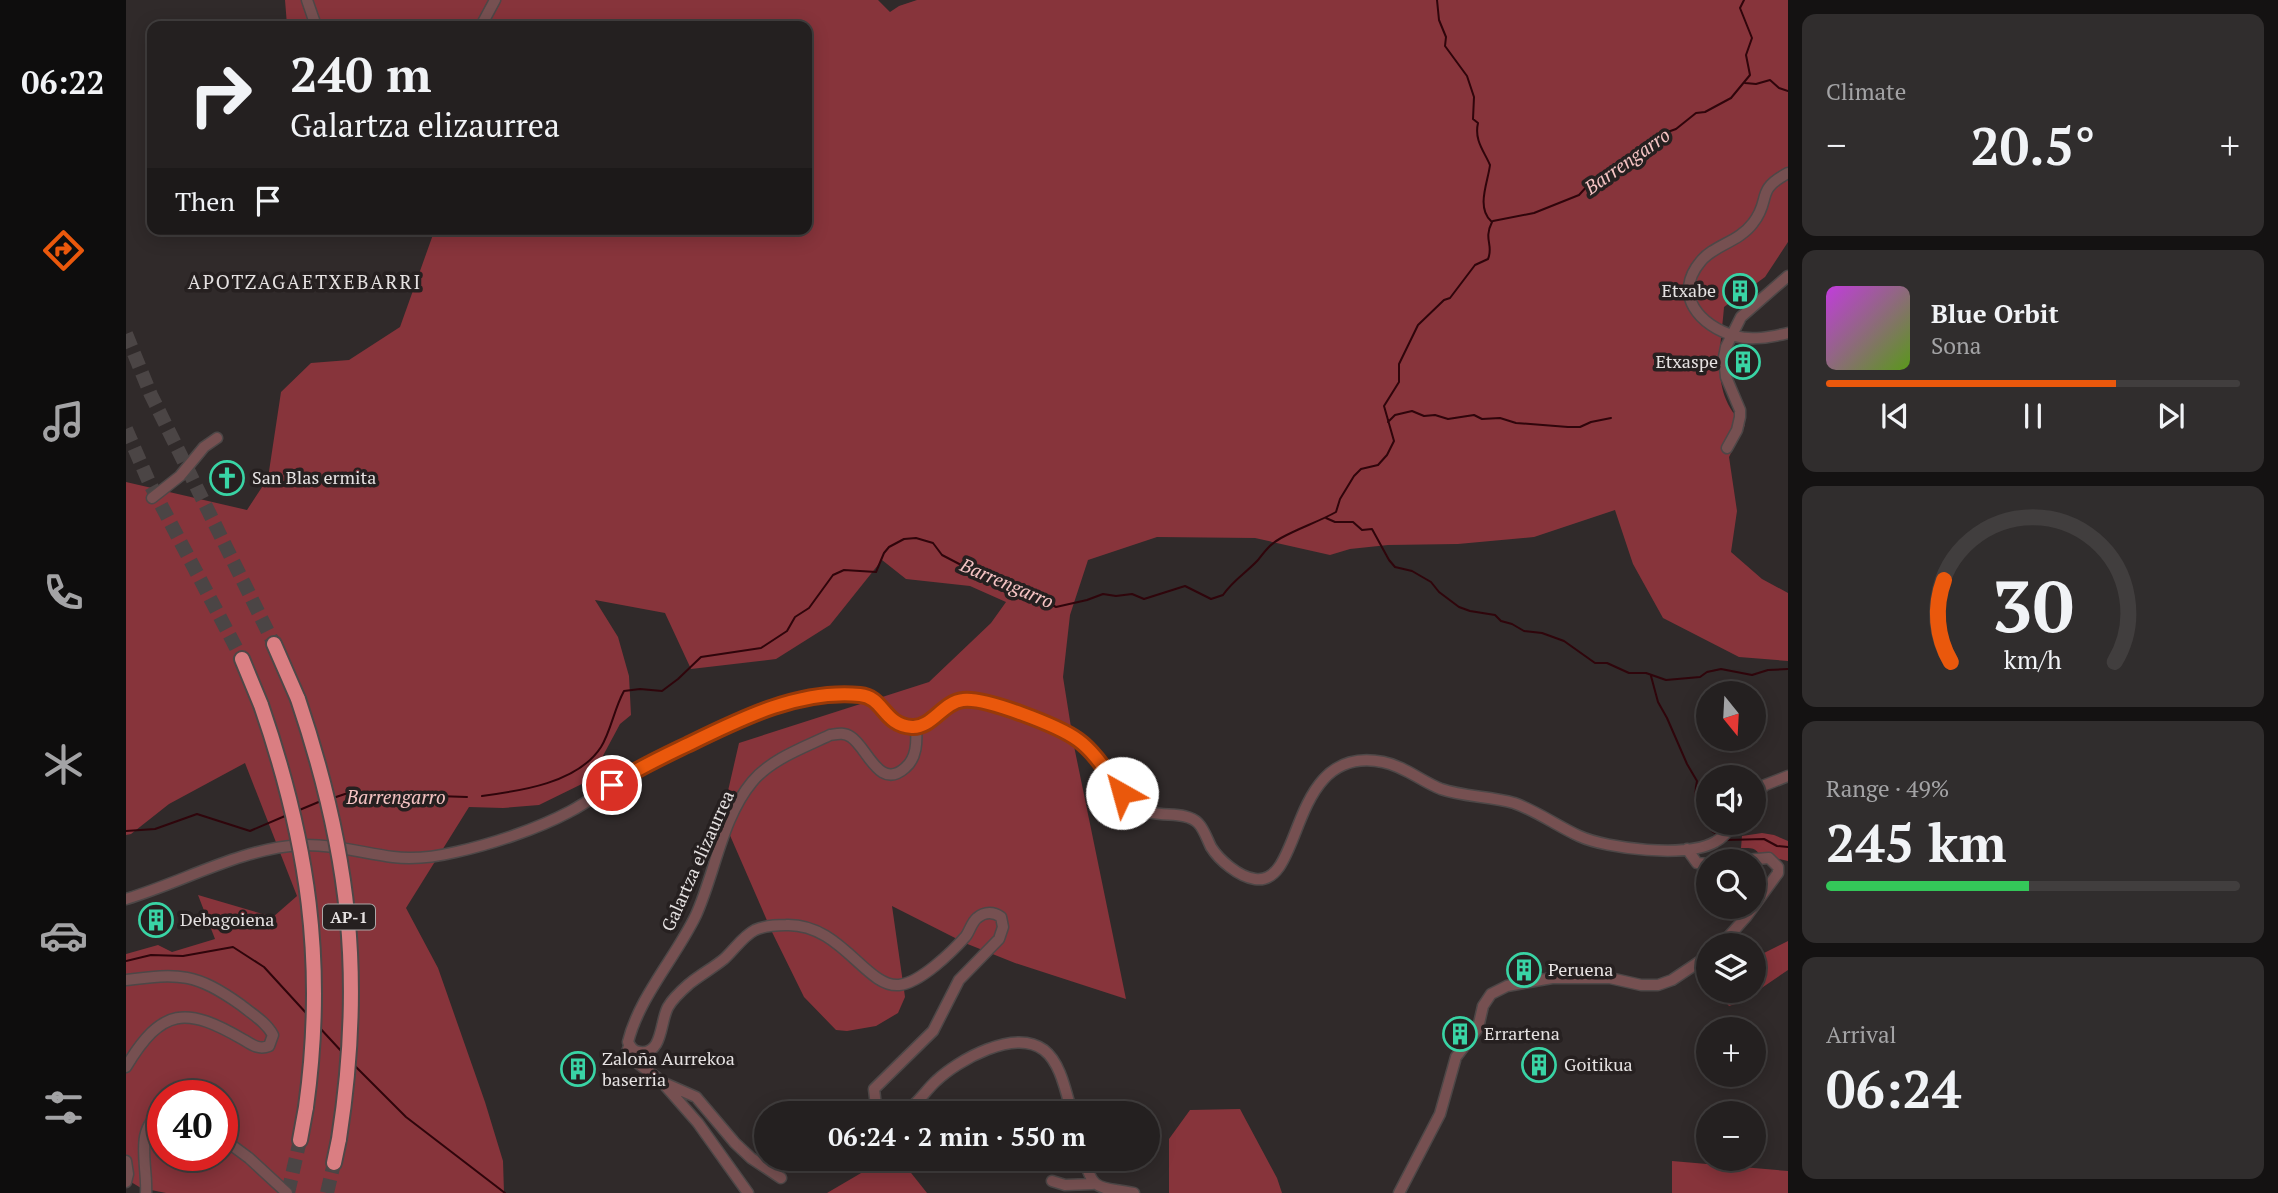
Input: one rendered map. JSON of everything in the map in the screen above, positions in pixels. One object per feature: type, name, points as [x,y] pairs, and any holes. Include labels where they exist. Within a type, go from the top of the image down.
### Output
[{"type":"highway","name":"AP-1","points":[[274,644],[298,699],[328,794],[349,909],[353,979],[351,1045],[334,1163]]},
{"type":"highway","name":"AP-1","points":[[242,659],[261,705],[285,777],[303,856],[310,906],[315,1011],[306,1107],[300,1140]]},
{"type":"street","points":[[307,0],[314,21]]},
{"type":"street","points":[[484,21],[495,0]]},
{"type":"street","points":[[1788,173],[1774,181],[1766,190],[1761,211],[1747,230],[1700,262],[1692,277],[1689,295],[1693,309],[1713,326],[1733,336],[1755,338],[1788,333]]},
{"type":"street","points":[[1727,448],[1737,430],[1740,416],[1725,366],[1726,347],[1741,317],[1788,276]]},
{"type":"street","points":[[152,498],[180,476],[204,447],[217,438]]},
{"type":"street","points":[[126,899],[180,883],[253,855],[289,846],[318,846],[410,859],[431,858],[463,851],[545,824],[628,774],[747,717],[809,699],[837,695],[867,695],[889,718],[908,726],[916,727],[926,723],[954,702],[967,699],[1011,711],[1059,729],[1085,746],[1136,807],[1153,814],[1182,816],[1197,822],[1214,851],[1222,859],[1245,876],[1256,880],[1263,880],[1273,874],[1286,857],[1309,797],[1321,780],[1343,766],[1364,761],[1388,763],[1402,768],[1441,789],[1501,799],[1525,807],[1590,840],[1639,848],[1687,849],[1714,843],[1722,835]]},
{"type":"street","name":"Galartza elizaurrea","points":[[629,1046],[635,1023],[695,916],[723,839],[754,779],[775,762],[830,735],[839,734],[853,738],[876,768],[882,772],[895,773],[911,762],[916,744],[916,727]]},
{"type":"street","points":[[1766,785],[1788,776]]},
{"type":"street","points":[[1687,849],[1696,862]]},
{"type":"street","points":[[1766,858],[1778,867],[1778,873],[1766,890]]},
{"type":"street","points":[[748,1193],[698,1123],[660,1082],[630,1057],[627,1052],[629,1046],[642,1052],[652,1049],[658,1041],[665,1013],[673,999],[723,960],[755,930],[774,925],[813,928],[838,943],[880,979],[889,985],[898,985],[907,984],[920,977],[957,945],[976,918],[987,913],[997,914],[1003,922],[1003,932],[999,939],[959,980],[933,1031],[874,1089],[875,1101]]},
{"type":"street","points":[[1732,933],[1744,919]]},
{"type":"street","points":[[1399,1193],[1440,1114],[1456,1057],[1478,1028],[1486,1001],[1491,994],[1507,986],[1557,978],[1610,978],[1641,985],[1658,985],[1672,980],[1696,964]]},
{"type":"street","points":[[126,980],[190,977],[207,983],[267,1026],[273,1035],[269,1046],[259,1048],[202,1018],[172,1019],[149,1033],[126,1067]]},
{"type":"street","points":[[918,1101],[936,1081],[968,1058],[994,1047],[1027,1044],[1044,1050],[1054,1063],[1068,1101]]},
{"type":"street","points":[[660,1082],[696,1097],[751,1158],[781,1178]]},
{"type":"street","points":[[146,1193],[147,1130]]},
{"type":"street","points":[[238,1150],[287,1193]]},
{"type":"street","points":[[126,1161],[126,1182]]},
{"type":"street","points":[[1086,1171],[1088,1179],[1099,1188],[1134,1193]]},
{"type":"street","points":[[1052,1181],[1065,1185],[1092,1184]]},
{"type":"shaded area","points":[[285,0],[878,0],[890,12],[917,0],[1788,0],[1788,242],[1765,277],[1724,307],[1720,370],[1726,400],[1745,425],[1729,457],[1737,511],[1731,552],[1762,579],[1788,593],[1788,661],[1739,657],[1663,618],[1633,564],[1615,510],[1534,537],[1458,544],[1388,545],[1350,549],[1330,555],[1255,538],[1157,537],[1088,560],[1070,615],[1063,677],[1074,746],[1126,999],[1015,963],[965,943],[892,906],[905,997],[898,1013],[876,1026],[847,1031],[836,1030],[804,997],[772,932],[722,817],[739,743],[929,682],[991,623],[1006,602],[970,586],[906,579],[882,560],[830,625],[776,659],[691,669],[665,613],[595,600],[618,637],[629,676],[631,715],[620,724],[590,780],[539,805],[469,807],[406,908],[438,968],[485,1102],[503,1161],[504,1193],[166,1193],[141,1188],[126,1179],[126,954],[158,945],[172,952],[215,939],[198,895],[273,917],[297,896],[245,763],[169,804],[131,834],[126,835],[126,482],[247,510],[268,478],[281,392],[311,363],[349,360],[400,327],[433,235],[812,235],[812,21],[287,21]]},
{"type":"shaded area","points":[[1766,834],[1788,841],[1788,861],[1766,856],[1766,849],[1741,848],[1742,836]]},
{"type":"shaded area","points":[[1788,941],[1788,970],[1766,985],[1766,952]]},
{"type":"shaded area","points":[[1240,1109],[1277,1178],[1282,1193],[1169,1193],[1169,1139],[1190,1110]]},
{"type":"shaded area","points":[[1672,1161],[1696,1163],[1696,1171],[1788,1171],[1788,1193],[1672,1193]]},
{"type":"shaded area","points":[[865,1171],[910,1171],[927,1193],[827,1193]]},
{"type":"waterway","points":[[1437,0],[1439,20],[1446,37],[1445,46],[1467,76],[1474,97],[1473,119],[1478,123],[1478,140],[1490,165],[1484,209],[1491,221]]},
{"type":"waterway","name":"Barrengarro","points":[[1493,221],[1534,213],[1579,195],[1590,183],[1613,167],[1639,157],[1662,134],[1676,129],[1696,113],[1705,112],[1731,98],[1750,75],[1746,55],[1752,38],[1740,8],[1744,0]]},
{"type":"waterway","points":[[1745,83],[1756,84],[1770,80],[1779,88],[1788,91]]},
{"type":"waterway","name":"Barrengarro","points":[[482,796],[530,788],[578,769],[601,747],[624,691],[662,691],[701,657],[761,648],[787,631],[795,617],[809,608],[833,575],[844,570],[876,572],[889,547],[904,539],[916,538],[933,543],[942,555],[990,580],[1016,592],[1026,591],[1056,607],[1103,594],[1132,594],[1144,599],[1185,586],[1211,599],[1223,595],[1274,543],[1336,512],[1340,499],[1354,476],[1361,469],[1378,465],[1387,455],[1394,441],[1384,406],[1399,382],[1399,364],[1418,325],[1444,300],[1450,298],[1475,265],[1488,259],[1488,233],[1492,222]]},
{"type":"waterway","points":[[1388,422],[1395,415],[1412,411],[1424,416],[1435,415],[1448,419],[1474,415],[1482,419],[1500,418],[1516,423],[1568,427],[1580,427],[1611,418]]},
{"type":"waterway","points":[[1326,518],[1335,522],[1353,522],[1362,530],[1372,529],[1395,567],[1412,571],[1431,582],[1439,592],[1459,607],[1495,615],[1501,621],[1524,631],[1542,633],[1564,641],[1595,663],[1607,663],[1629,673],[1646,673],[1666,680],[1700,677],[1707,672],[1721,669],[1752,675],[1768,670],[1788,669]]},
{"type":"waterway","points":[[1651,676],[1658,702],[1696,779]]},
{"type":"waterway","name":"Barrengarro","points":[[333,798],[348,793],[467,797]]},
{"type":"waterway","name":"Barrengarro","points":[[297,811],[321,801]]},
{"type":"waterway","name":"Barrengarro","points":[[126,831],[155,829],[197,814],[250,831],[285,816]]},
{"type":"waterway","points":[[1726,840],[1764,839],[1777,846],[1788,847]]},
{"type":"waterway","points":[[126,961],[151,955],[183,956],[233,947],[264,967],[307,1014]]},
{"type":"waterway","points":[[318,1026],[343,1053]]},
{"type":"waterway","points":[[354,1065],[406,1117],[505,1193]]},
{"type":"tunnel","points":[[126,334],[151,395],[274,644]]},
{"type":"tunnel","points":[[126,429],[149,482],[242,659]]},
{"type":"tunnel","points":[[288,1193],[300,1140]]},
{"type":"tunnel","points":[[327,1193],[334,1163]]},
{"type":"place","name":"Etxabe","points":[[1740,291]]},
{"type":"place","name":"Etxaspe","points":[[1743,362]]},
{"type":"place","name":"San Blas ermita","points":[[227,478]]},
{"type":"place","name":"Debagoiena","points":[[156,920]]},
{"type":"place","name":"Peruena","points":[[1524,970]]},
{"type":"place","name":"Errartena","points":[[1460,1034]]},
{"type":"place","name":"Goitikua","points":[[1539,1065]]},
{"type":"place","name":"Zaloña Aurrekoa baserria","points":[[578,1069]]},
{"type":"district","name":"APOTZAGAETXEBARRI","points":[[305,282]]},
{"type":"route","points":[[612,785],[653,761],[761,711],[827,695],[858,694],[871,697],[889,718],[908,726],[916,727],[926,723],[947,706],[967,699],[1038,720],[1068,734],[1085,746],[1122,793]]}]
